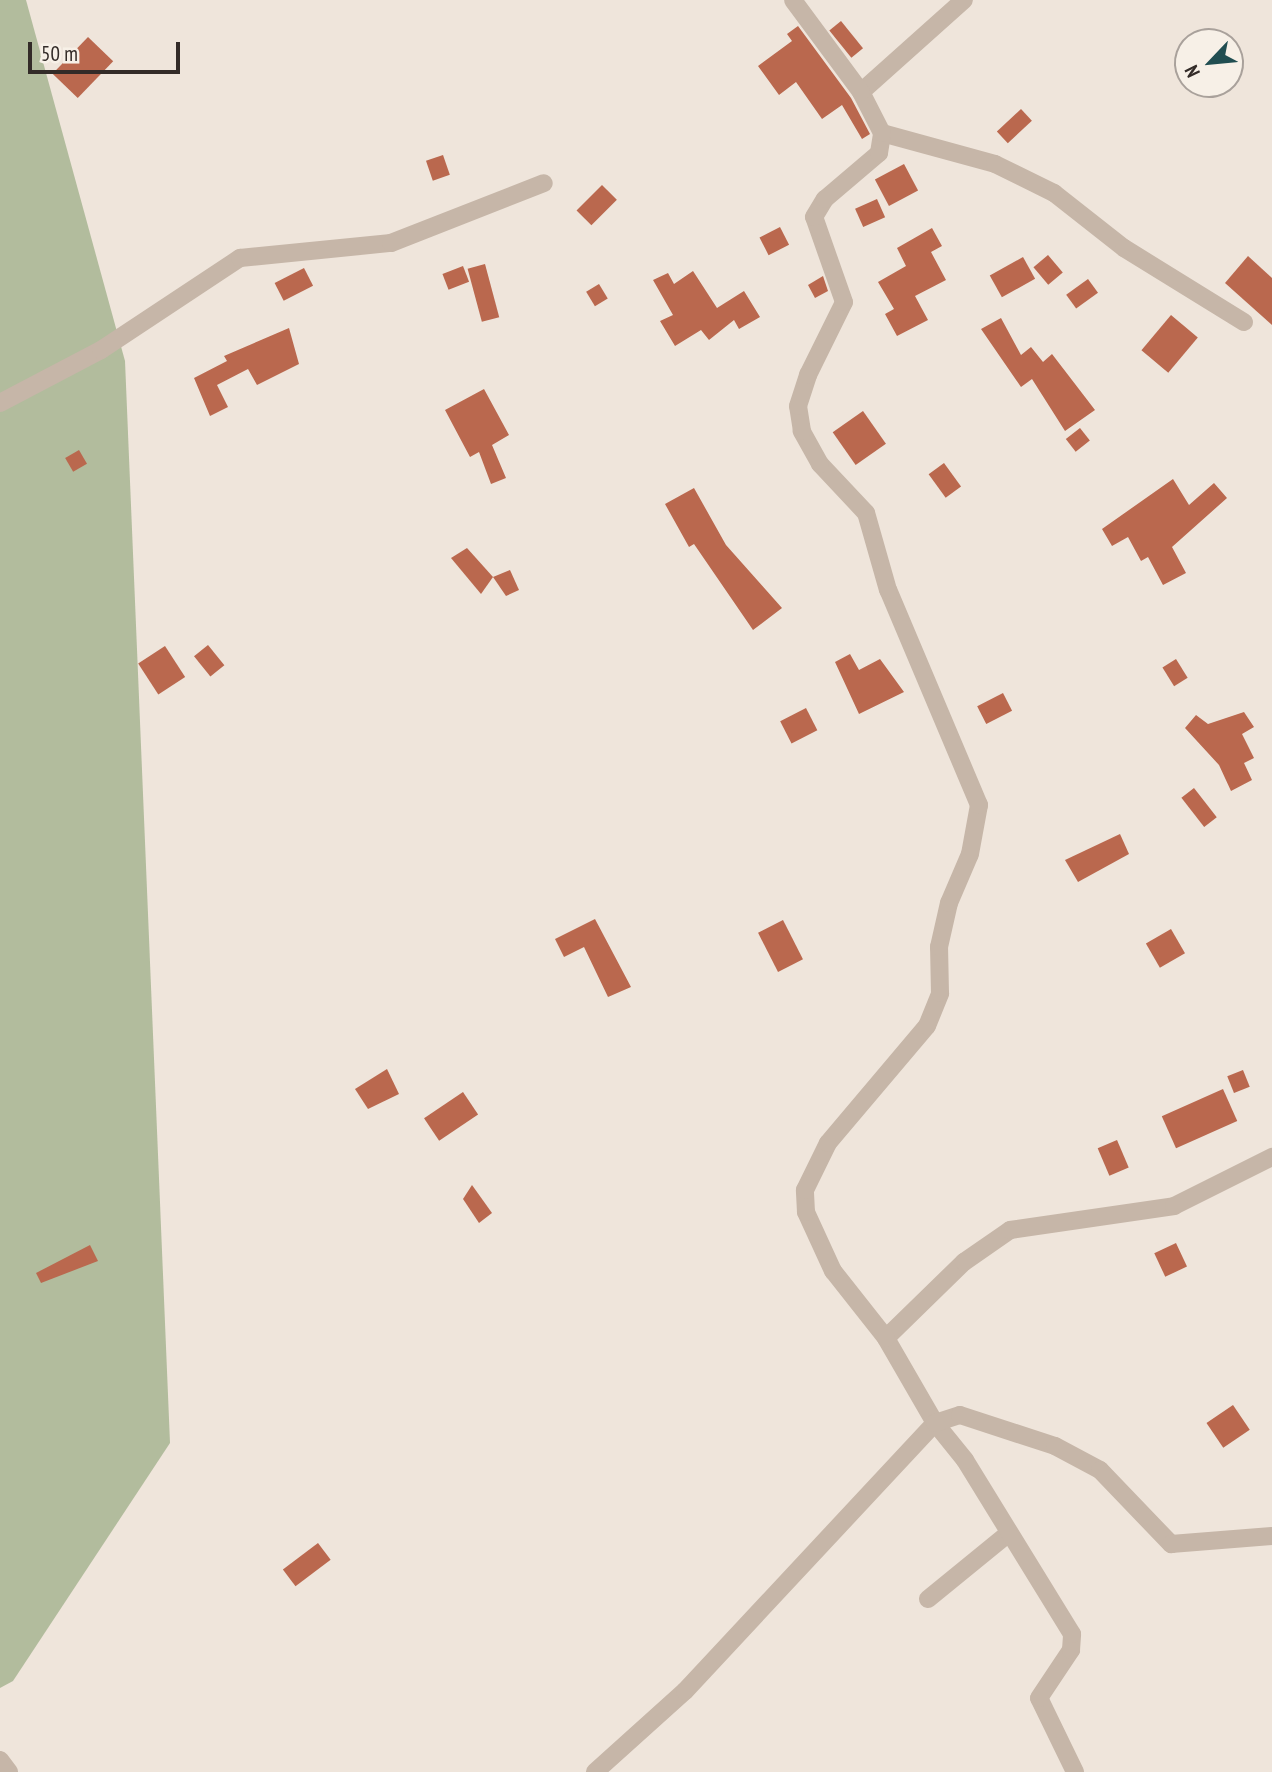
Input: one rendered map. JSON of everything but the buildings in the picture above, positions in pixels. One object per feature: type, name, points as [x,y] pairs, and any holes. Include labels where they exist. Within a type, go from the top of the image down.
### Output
[{"type":"street","points":[[793,0],[861,92],[882,133],[879,153],[825,199],[814,217],[844,302],[799,406],[802,431],[820,464],[866,513],[893,602],[978,805],[970,854],[949,903],[939,947],[940,993],[927,1026],[828,1143],[805,1190],[806,1212],[833,1271],[886,1338],[935,1423],[1009,1533],[1072,1634],[1070,1650],[1039,1698],[1075,1772]]},
{"type":"street","points":[[861,92],[964,0]]},
{"type":"street","points":[[882,133],[995,164],[1054,193],[1124,248],[1244,322]]},
{"type":"street","points":[[0,403],[101,350],[240,258],[391,243],[544,183]]},
{"type":"street","points":[[886,1338],[964,1262],[1010,1230],[1174,1206],[1272,1157]]},
{"type":"street","points":[[595,1772],[685,1691],[935,1423],[960,1415],[1055,1446],[1100,1470],[1171,1544],[1272,1536]]},
{"type":"street","points":[[928,1600],[1009,1533]]},
{"type":"street","points":[[0,1760],[9,1772]]},
{"type":"green space","points":[[0,0],[26,0],[125,361],[170,1443],[13,1681],[0,1688]]}]
